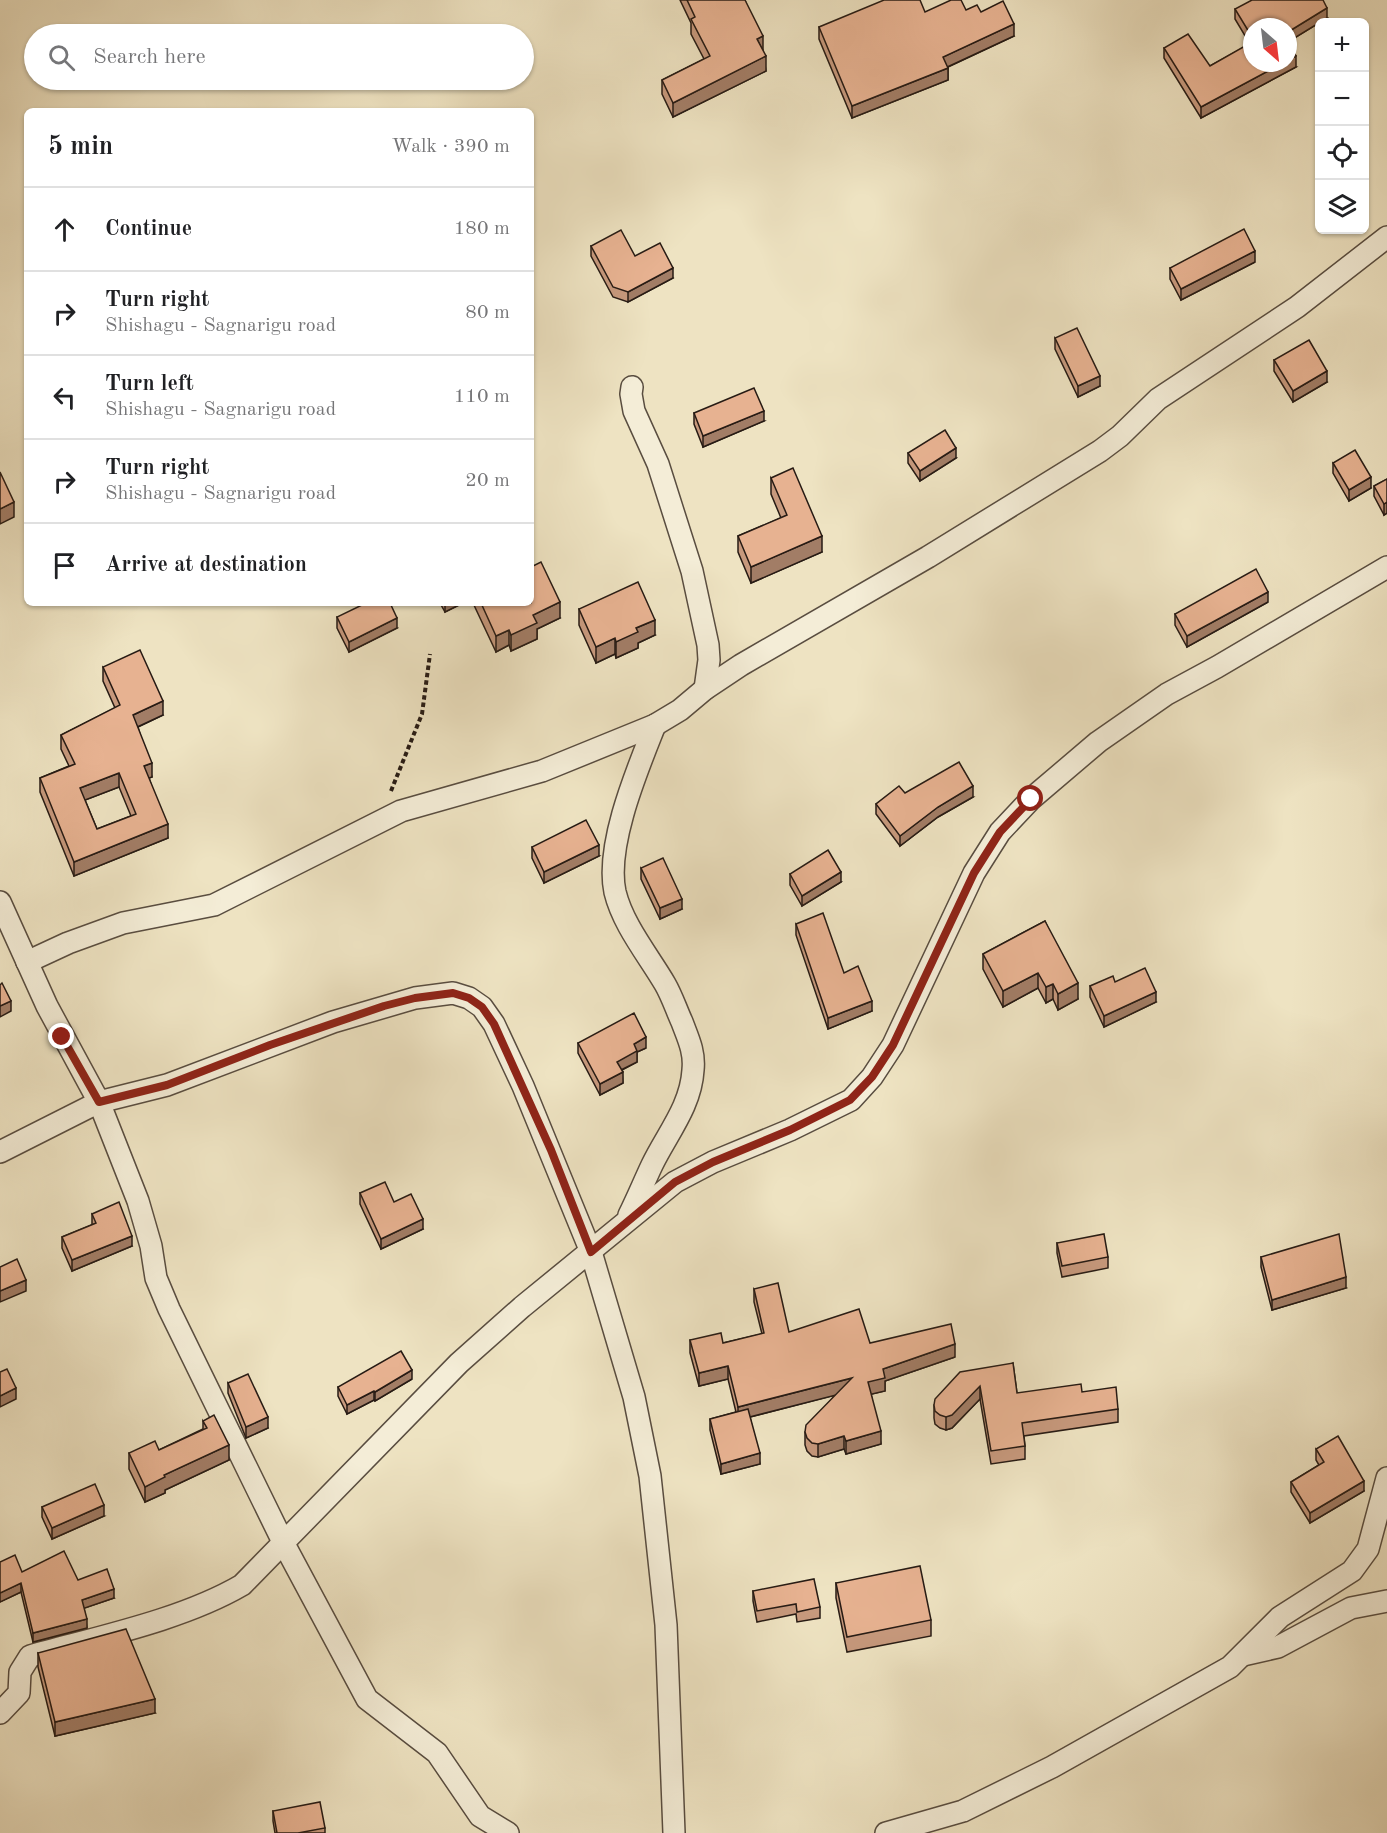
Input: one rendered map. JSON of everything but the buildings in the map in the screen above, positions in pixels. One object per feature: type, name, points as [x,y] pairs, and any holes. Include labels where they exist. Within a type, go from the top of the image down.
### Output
[{"type":"street","points":[[27,962],[68,943],[123,923],[214,905],[401,811],[542,771],[655,725],[680,710],[705,689],[741,665],[928,557],[1100,452],[1158,399],[1297,307],[1387,237]]},
{"type":"street","points":[[633,387],[631,394],[634,411],[658,464],[692,571],[708,645],[709,660],[705,689]]},
{"type":"street","points":[[0,1713],[19,1693],[20,1671],[30,1656],[179,1614],[223,1597],[242,1585],[459,1363],[522,1307],[675,1182],[713,1162],[790,1130],[850,1100],[872,1077],[893,1045],[974,873],[1000,832],[1031,799],[1098,742],[1167,693],[1217,667],[1387,567]]},
{"type":"street","points":[[627,1221],[652,1165],[683,1110],[691,1087],[694,1057],[667,987],[621,910],[615,891],[616,845],[630,788],[655,725]]},
{"type":"street","points":[[0,902],[62,1037],[99,1102],[138,1201],[151,1246],[156,1278],[169,1310],[284,1544],[367,1699],[437,1753],[480,1816],[508,1833]]},
{"type":"street","points":[[0,1152],[99,1102],[167,1085],[270,1045],[384,1006],[415,998],[453,993],[469,998],[482,1007],[494,1024],[551,1150],[591,1252],[634,1397],[650,1476],[666,1625],[674,1833]]},
{"type":"street","points":[[886,1833],[963,1811],[1052,1767],[1230,1666],[1280,1617],[1352,1571],[1368,1549],[1387,1478]]},
{"type":"street","points":[[1243,1655],[1278,1647],[1352,1608],[1387,1601]]},
{"type":"path","points":[[378,822],[422,714],[430,654]]},
{"type":"route","points":[[62,1037],[99,1102],[167,1085],[333,1022],[384,1006],[415,998],[453,993],[469,998],[482,1007],[494,1024],[551,1150],[591,1252],[675,1182],[713,1162],[790,1130],[850,1100],[872,1077],[893,1045],[974,873],[1000,832],[1031,799]]}]
